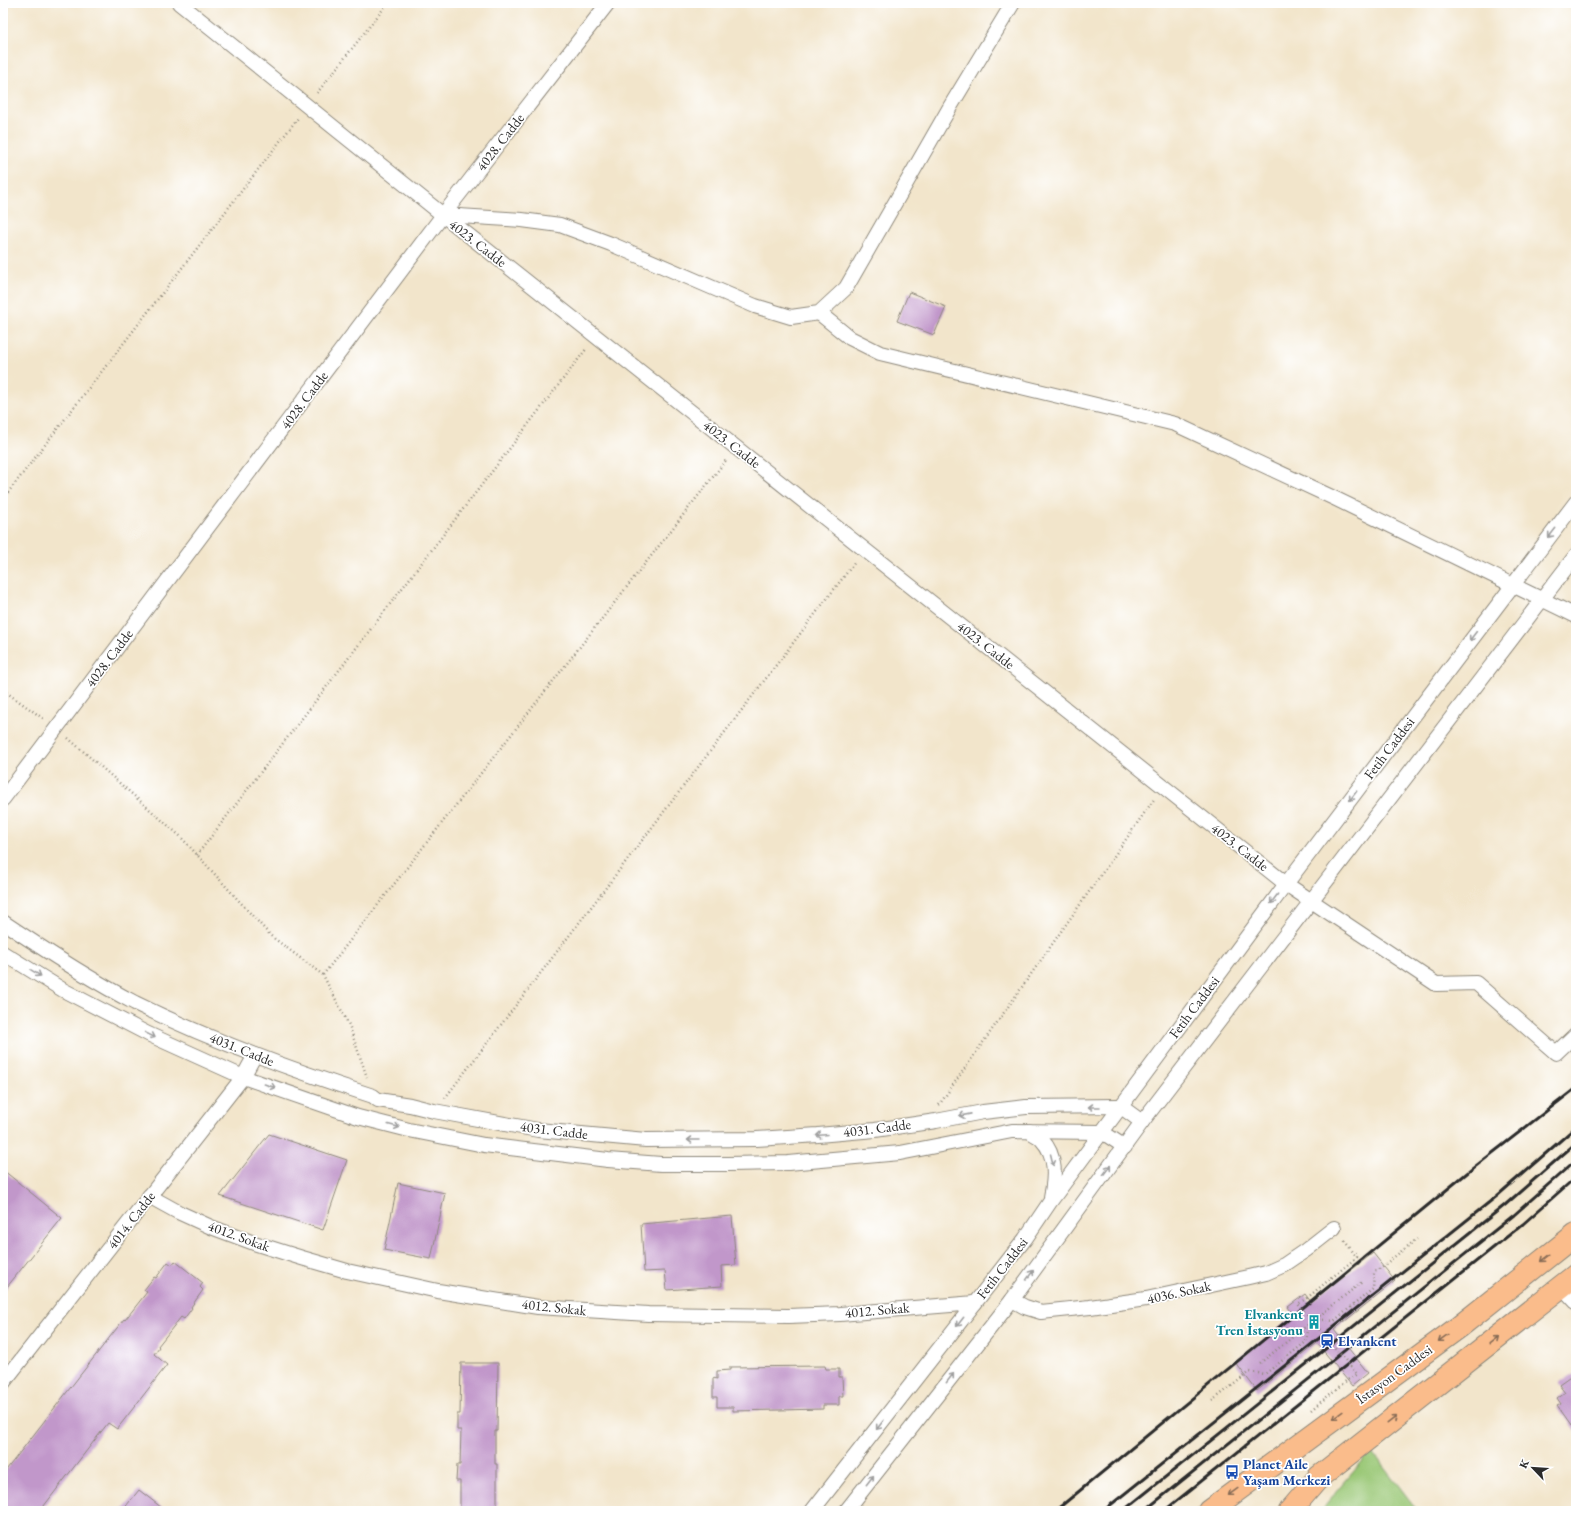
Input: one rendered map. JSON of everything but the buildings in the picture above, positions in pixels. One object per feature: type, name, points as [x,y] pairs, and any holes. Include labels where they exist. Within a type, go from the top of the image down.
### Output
[{"type":"main road","name":"İstasyon Caddesi","points":[[1208,1511],[1459,1327],[1576,1234]]},
{"type":"main road","points":[[1290,1511],[1319,1477],[1572,1288]]},
{"type":"street","name":"4023. Cadde","points":[[179,3],[596,337],[1286,884],[1436,984],[1476,983],[1556,1053],[1576,1034]]},
{"type":"street","name":"4028. Cadde","points":[[3,798],[443,215],[608,3]]},
{"type":"street","points":[[443,215],[522,220],[560,225],[610,244],[755,306],[791,317],[819,313],[846,288],[942,120],[1013,3]]},
{"type":"street","points":[[819,313],[850,338],[880,353],[1175,424],[1336,499],[1576,616]]},
{"type":"street","name":"Fetih Caddesi","points":[[812,1511],[1025,1239],[1120,1106],[1286,884],[1576,502]]},
{"type":"street","name":"Fetih Caddesi","points":[[846,1511],[1012,1300],[1142,1122],[1576,555]]},
{"type":"street","name":"4031. Cadde","points":[[3,922],[76,970],[135,1003],[255,1055],[373,1096],[378,1100],[410,1105],[434,1112],[538,1130],[646,1140],[756,1139],[874,1130],[936,1121],[1007,1108],[1120,1106]]},
{"type":"street","name":"4031. Cadde","points":[[3,953],[63,990],[148,1034],[243,1077],[358,1117],[409,1130],[484,1145],[608,1160],[683,1164],[788,1163],[900,1153],[1012,1131],[1102,1132]]},
{"type":"street","name":"4014. Cadde","points":[[3,1383],[243,1077],[255,1055]]},
{"type":"street","points":[[1120,1106],[1142,1122]]},
{"type":"street","points":[[1029,1131],[1042,1139],[1050,1150],[1054,1164],[1054,1181],[1050,1202]]},
{"type":"street","points":[[1102,1132],[1124,1147]]},
{"type":"street","name":"4012. Sokak","points":[[149,1196],[178,1212],[211,1227],[254,1243],[347,1271],[438,1291],[538,1307],[648,1314],[788,1316],[840,1314],[976,1302]]},
{"type":"street","name":"4036. Sokak","points":[[1012,1300],[1025,1307],[1041,1312],[1146,1299],[1249,1277],[1266,1273],[1284,1265],[1334,1228]]},
{"type":"path","points":[[3,499],[388,3]]},
{"type":"path","points":[[197,855],[596,337]]},
{"type":"path","points":[[323,975],[736,448]]},
{"type":"path","points":[[434,1112],[865,549]]},
{"type":"path","points":[[3,690],[56,727],[180,836],[271,936],[323,975],[349,1025],[373,1096]]},
{"type":"path","points":[[936,1121],[936,1109],[1163,786]]},
{"type":"path","points":[[1306,1414],[1357,1374],[1298,1304],[1357,1257],[1334,1228]]},
{"type":"path","points":[[1315,1319],[1334,1321],[1373,1289],[1374,1272],[1416,1239]]},
{"type":"path","points":[[1260,1363],[1362,1282]]},
{"type":"path","points":[[1212,1401],[1250,1372],[1265,1374],[1306,1342],[1309,1324]]},
{"type":"green space","points":[[1371,1451],[1418,1511],[1320,1511]]},
{"type":"railway","points":[[1055,1511],[1472,1169],[1576,1088]]},
{"type":"railway","points":[[1103,1511],[1497,1196],[1576,1127]]},
{"type":"railway","points":[[1123,1511],[1505,1205],[1576,1143]]},
{"type":"railway","points":[[1144,1511],[1514,1215],[1576,1160]]},
{"type":"railway","points":[[1164,1511],[1523,1224],[1576,1177]]},
{"type":"place","name":"Elvankent Tren İstasyonu","points":[[1314,1322]]},
{"type":"place","name":"Elvankent","points":[[1327,1341]]},
{"type":"place","name":"Planet Aile Yaşam Merkezi","points":[[1232,1472]]}]
